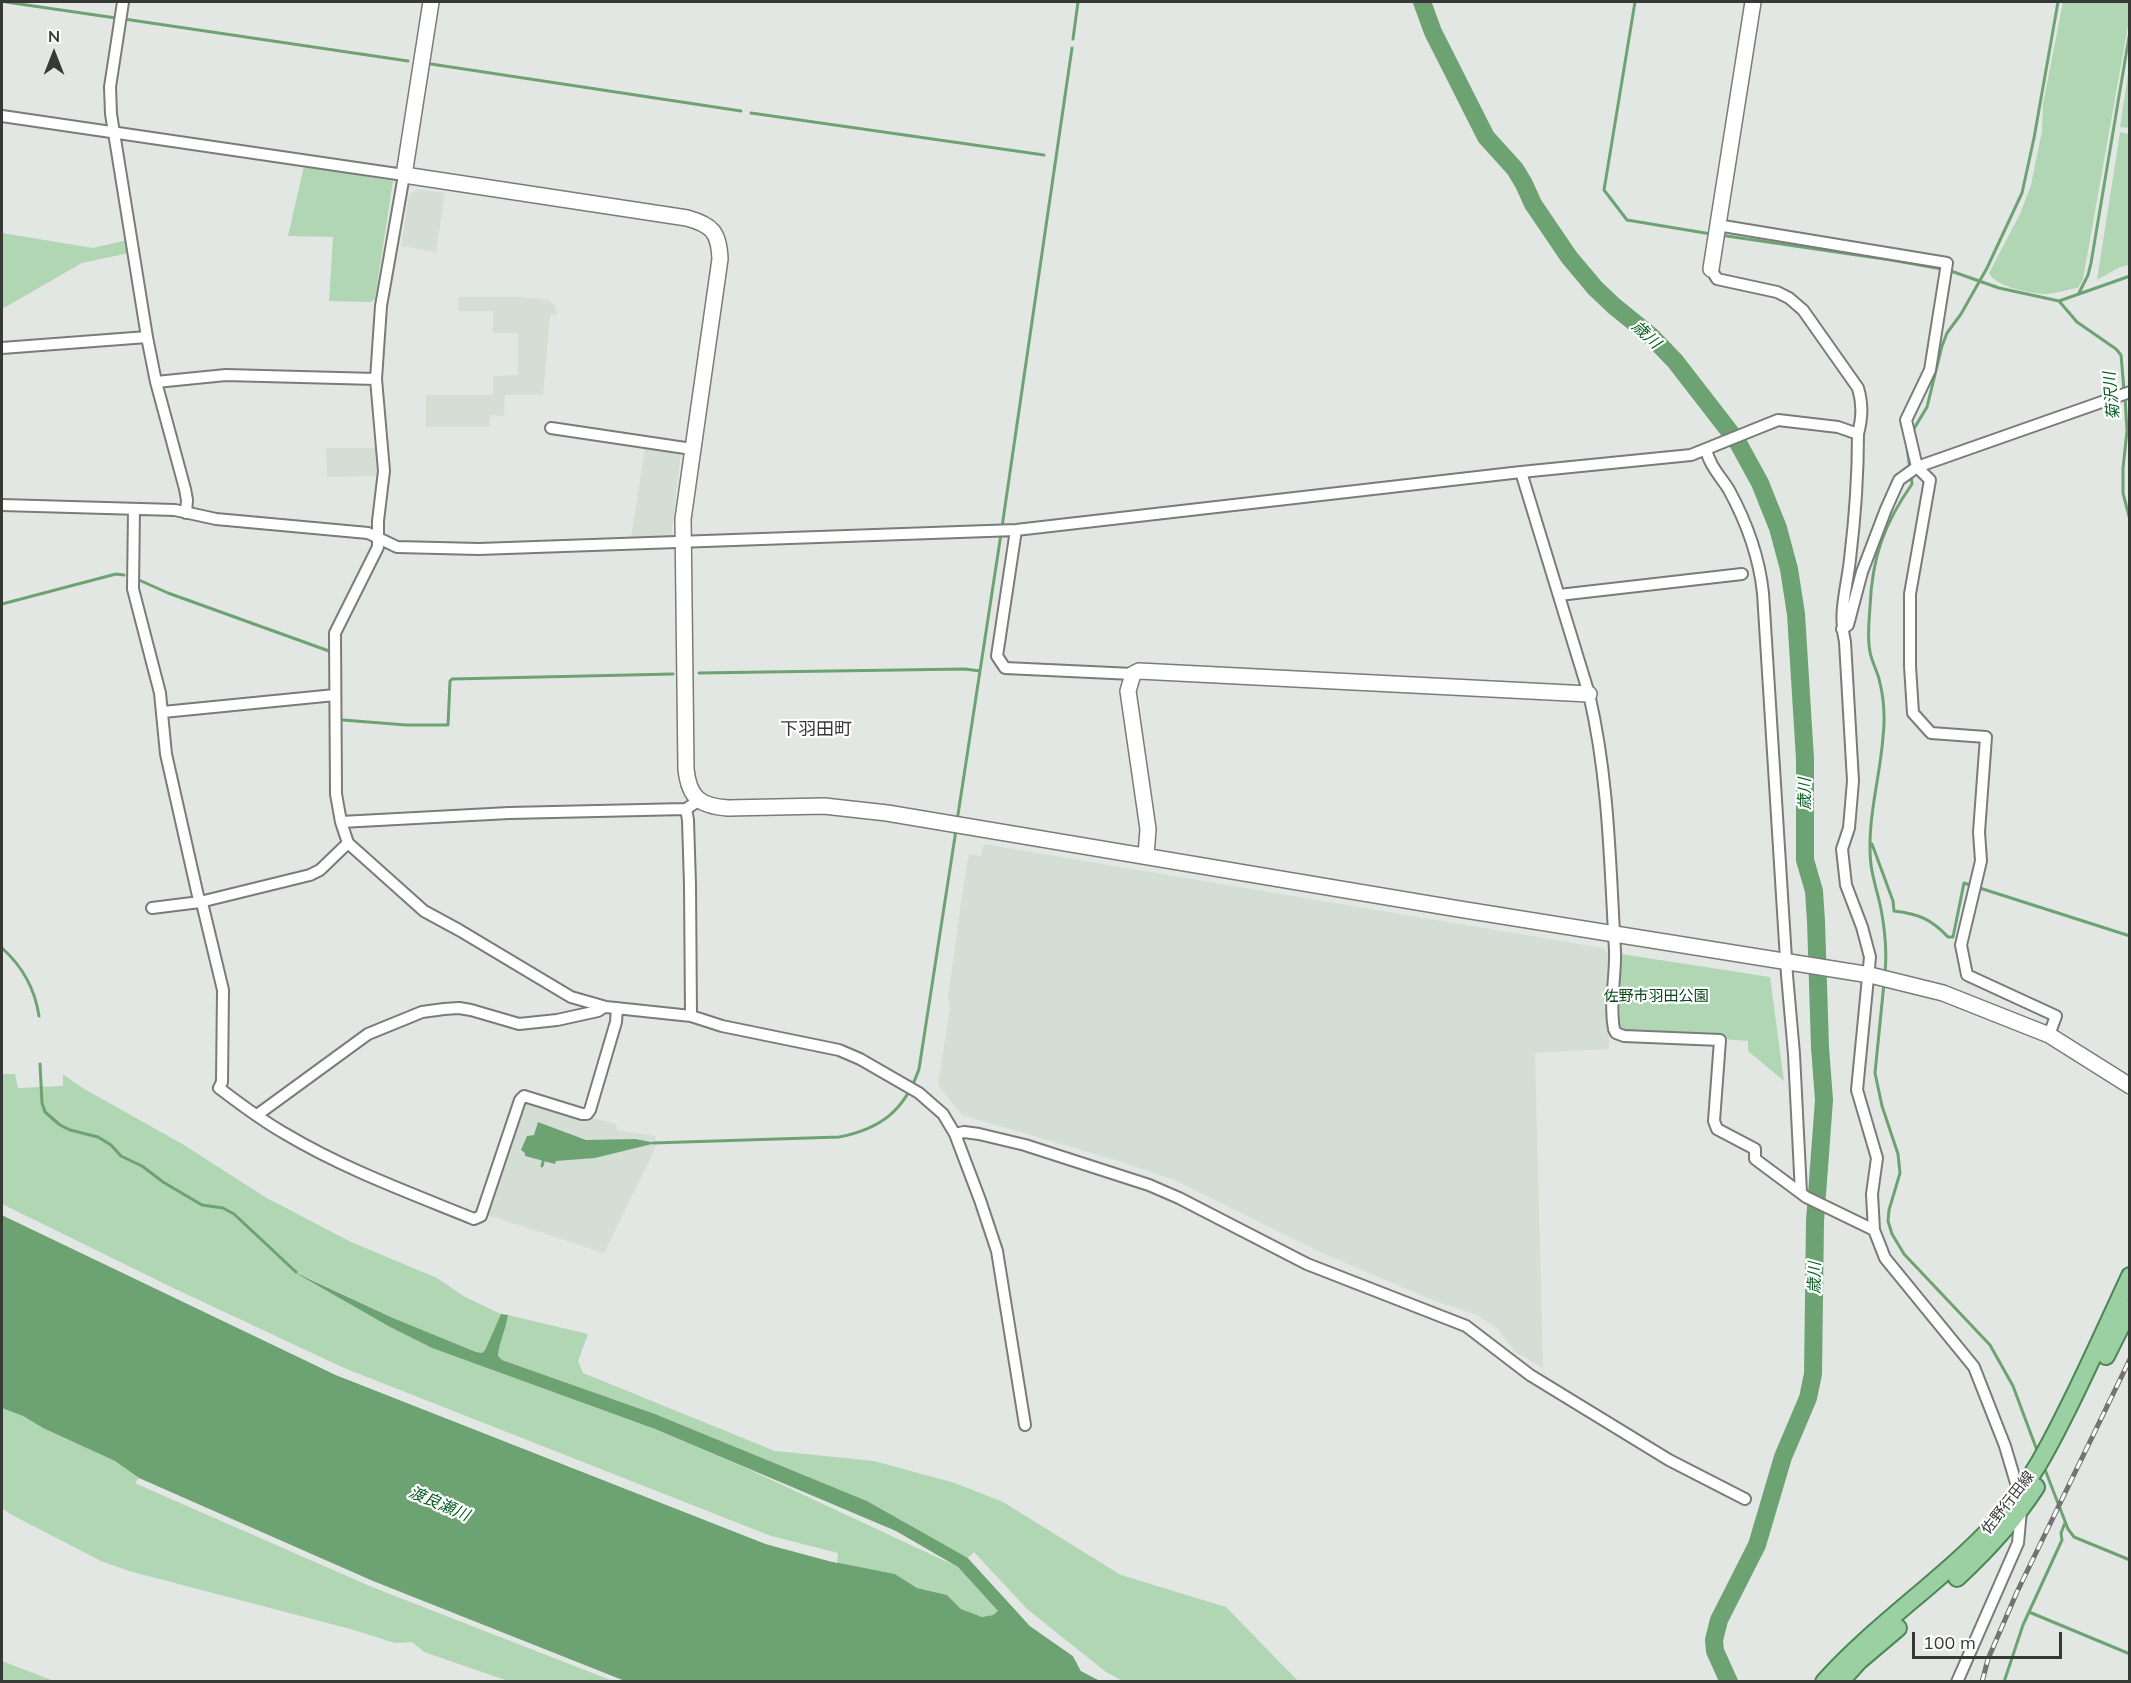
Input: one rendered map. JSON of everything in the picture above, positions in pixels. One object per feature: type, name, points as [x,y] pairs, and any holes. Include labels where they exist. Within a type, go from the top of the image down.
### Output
[{"type":"main road","name":"佐野行田線","points":[[1824,1682],[1853,1651],[1953,1566],[1996,1522],[2020,1502],[2054,1438],[2130,1276]]},
{"type":"main road","name":"佐野行田線","points":[[1840,1682],[1860,1661],[1991,1546],[2063,1444],[2130,1308]]},
{"type":"street","points":[[123,2],[110,87],[111,114],[147,337],[156,382],[185,489],[186,513]]},
{"type":"street","points":[[431,2],[381,306],[376,379],[384,471],[378,521],[379,537],[375,554],[335,633],[336,794],[341,822],[348,843],[424,911],[571,997],[604,1006],[691,1016],[722,1026],[839,1050],[860,1059],[919,1093],[943,1114],[955,1134],[997,1251],[1025,1425]]},
{"type":"street","points":[[1753,2],[1711,269],[1718,279],[1777,292],[1803,310],[1858,388],[1862,403],[1858,434],[1854,525],[1842,611],[1853,781],[1850,828],[1842,849],[1846,885],[1862,927],[1870,957],[1857,1090],[1877,1158],[1872,1194],[1874,1230],[1885,1257],[1974,1366],[2005,1446],[2020,1502],[2018,1544],[1957,1682]]},
{"type":"street","points":[[2,116],[687,218],[702,222],[715,232],[720,246],[720,259],[684,507],[682,543],[686,769],[692,793],[688,820],[691,1016]]},
{"type":"street","points":[[1717,225],[1947,263],[1930,370],[1906,420],[1913,470]]},
{"type":"street","points":[[2,348],[147,337]]},
{"type":"street","points":[[156,382],[226,375],[376,379]]},
{"type":"street","points":[[1842,629],[1848,625],[1862,572],[1899,480],[1913,470],[2125,393]]},
{"type":"street","points":[[2,504],[175,510],[216,519],[361,532],[379,537],[397,547],[479,549],[1006,531],[1521,472],[1691,455],[1778,420],[1838,427],[1858,434]]},
{"type":"street","points":[[551,428],[692,449]]},
{"type":"street","points":[[1706,449],[1708,458],[1746,523],[1761,572],[1766,618],[1804,1195]]},
{"type":"street","points":[[1913,470],[1930,480],[1910,594],[1910,666],[1913,713],[1931,733],[1986,738],[1979,832],[1981,861],[1961,945],[1967,975],[2056,1016],[2049,1035]]},
{"type":"street","points":[[1521,472],[1589,694],[1597,729],[1608,814],[1615,953],[1613,1025],[1616,1033],[1624,1036],[1720,1040],[1714,1121],[1717,1129],[1755,1149],[1755,1159],[1804,1195],[1874,1230]]},
{"type":"street","points":[[134,509],[133,589],[160,693],[166,754],[223,990],[222,1082],[219,1088],[286,1135],[363,1174],[474,1219],[478,1218],[520,1100],[524,1096],[582,1114],[587,1114],[590,1110],[616,1022],[617,1008]]},
{"type":"street","points":[[1006,531],[997,657],[1005,668],[1133,674],[1149,670],[1589,694]]},
{"type":"street","points":[[1559,595],[1742,574]]},
{"type":"street","points":[[1133,674],[1128,691],[1148,829],[1146,856]]},
{"type":"street","points":[[163,712],[335,695]]},
{"type":"street","points":[[341,822],[692,805],[728,808],[838,807],[1868,974],[1942,993],[2049,1035],[2130,1086]]},
{"type":"street","points":[[152,908],[200,902],[310,876],[320,870],[348,843]]},
{"type":"street","points":[[257,1115],[368,1034],[422,1012],[459,1008],[519,1024],[567,1018],[598,1011],[604,1006]]},
{"type":"street","points":[[955,1134],[978,1134],[1025,1145],[1149,1185],[1307,1264],[1466,1326],[1530,1375],[1669,1460],[1745,1499]]},
{"type":"shaded area","points":[[417,189],[445,193],[436,252],[401,246],[409,195]]},
{"type":"shaded area","points":[[458,297],[520,297],[548,300],[555,305],[557,315],[550,315],[543,395],[505,395],[504,416],[490,415],[489,427],[426,427],[426,395],[493,395],[493,376],[518,375],[518,333],[493,333],[493,311],[458,311]]},
{"type":"shaded area","points":[[645,447],[681,452],[671,538],[631,538]]},
{"type":"shaded area","points":[[326,448],[376,448],[377,476],[327,477]]},
{"type":"shaded area","points":[[984,844],[1603,948],[1608,953],[1609,1049],[1535,1053],[1543,1368],[1514,1351],[1498,1329],[1475,1314],[1437,1302],[1318,1251],[1174,1180],[1112,1159],[962,1115],[938,1085],[969,854],[981,856]]},
{"type":"shaded area","points":[[527,1101],[590,1121],[594,1118],[616,1124],[617,1130],[656,1136],[655,1149],[604,1253],[487,1215],[523,1104]]},
{"type":"green space","points":[[2063,2],[2129,2],[2129,20],[2083,279],[2078,288],[2045,294],[2006,286],[1989,273],[2020,214],[2031,185],[2042,131],[2043,104]]},
{"type":"green space","points":[[2129,68],[2130,128],[2120,127]]},
{"type":"green space","points":[[2120,132],[2129,134],[2129,265],[2120,267],[2097,280]]},
{"type":"green space","points":[[304,166],[393,181],[375,299],[371,302],[329,301],[333,237],[288,236]]},
{"type":"green space","points":[[2,233],[93,248],[127,240],[129,253],[82,263],[2,309]]},
{"type":"green space","name":"佐野市羽田公園","points":[[1621,954],[1770,977],[1784,1081],[1748,1051],[1748,1041],[1724,1039],[1724,1034],[1624,1030],[1619,1026]]},
{"type":"green space","points":[[2,1074],[15,1074],[18,1088],[63,1086],[63,1074],[81,1087],[184,1145],[265,1197],[351,1242],[437,1278],[465,1297],[501,1314],[485,1350],[482,1353],[476,1352],[393,1318],[304,1276],[390,1327],[432,1348],[655,1429],[746,1468],[958,1567],[998,1611],[993,1615],[982,1617],[961,1609],[947,1595],[917,1588],[895,1574],[837,1563],[838,1553],[771,1536],[344,1368],[2,1204]]},
{"type":"green space","points":[[508,1315],[588,1334],[578,1361],[583,1373],[775,1451],[874,1461],[955,1483],[1003,1502],[1121,1575],[1226,1607],[1298,1681],[1123,1681],[1106,1672],[1027,1609],[974,1552],[968,1558],[867,1501],[655,1414],[502,1360],[498,1356]]},
{"type":"green space","points":[[2,1408],[115,1461],[139,1478],[135,1483],[139,1485],[372,1587],[613,1681],[505,1680],[424,1652],[412,1642],[395,1643],[354,1630],[129,1571],[101,1561],[2,1508]]},
{"type":"green space","points":[[2,1661],[54,1681],[2,1681]]},
{"type":"water","points":[[538,1122],[586,1140],[635,1139],[656,1143],[595,1158],[556,1161],[555,1164],[525,1156],[521,1150],[527,1136],[534,1135]]},
{"type":"water","name":"渡良瀬川","points":[[2,1215],[336,1375],[766,1544],[829,1561],[895,1574],[917,1588],[947,1595],[961,1609],[982,1617],[993,1615],[998,1611],[958,1567],[896,1531],[655,1429],[432,1348],[390,1327],[294,1272],[393,1318],[476,1352],[482,1353],[485,1350],[501,1314],[508,1315],[498,1356],[502,1360],[655,1414],[867,1501],[968,1558],[1030,1626],[1073,1656],[1081,1671],[1100,1681],[625,1681],[373,1581],[139,1478],[115,1461],[2,1408]]},
{"type":"pier","points":[[2,1213],[337,1373],[767,1541],[837,1560],[837,1563],[766,1544],[336,1375]]},
{"type":"pier","points":[[970,1556],[1032,1624],[1075,1653],[1083,1668],[1103,1682],[1081,1671],[1073,1656],[1030,1626],[968,1558]]},
{"type":"waterway","points":[[6,2],[116,18]]},
{"type":"waterway","points":[[1073,39],[1078,2]]},
{"type":"waterway","name":"歳川","points":[[1422,2],[1433,32],[1486,137],[1515,169],[1533,204],[1569,257],[1595,288],[1651,336],[1675,361],[1737,441],[1760,483],[1778,528],[1789,569],[1796,614],[1805,759],[1805,860],[1814,891],[1824,1100],[1815,1221],[1813,1374],[1808,1398],[1783,1457],[1757,1545],[1719,1620],[1714,1640],[1715,1651],[1729,1682]]},
{"type":"waterway","points":[[1635,2],[1604,190],[1627,220],[1711,234]]},
{"type":"waterway","points":[[1912,432],[1927,407],[1947,333],[1961,314],[1987,268],[2022,193],[2058,2]]},
{"type":"waterway","points":[[124,19],[408,61]]},
{"type":"waterway","points":[[2079,293],[2091,263],[2130,31]]},
{"type":"waterway","points":[[1002,527],[1072,48]]},
{"type":"waterway","points":[[431,64],[741,111]]},
{"type":"waterway","points":[[751,113],[1044,155]]},
{"type":"waterway","points":[[1720,235],[1948,270],[1999,288],[2059,301]]},
{"type":"waterway","name":"菊沢川","points":[[2124,390],[2121,355],[2116,349],[2077,322],[2059,301],[2130,276]]},
{"type":"waterway","name":"菊沢川","points":[[2125,397],[2127,431],[2123,493],[2130,520]]},
{"type":"waterway","points":[[1906,440],[1910,469]]},
{"type":"waterway","points":[[1885,973],[1884,925],[1872,871],[1870,849],[1884,710],[1879,679],[1870,652],[1869,624],[1873,572],[1881,542],[1894,513],[1912,484],[1911,475]]},
{"type":"waterway","points":[[957,821],[1001,534]]},
{"type":"waterway","points":[[2,604],[116,574],[124,575]]},
{"type":"waterway","points":[[139,580],[168,593],[329,651]]},
{"type":"waterway","points":[[699,673],[965,669],[980,671]]},
{"type":"waterway","points":[[343,720],[406,725],[448,725],[450,681],[452,679],[673,674]]},
{"type":"waterway","points":[[653,1143],[839,1137],[879,1123],[899,1106],[919,1069],[956,830]]},
{"type":"waterway","points":[[1872,844],[1893,901],[1894,911],[1924,918],[1948,937],[1953,937],[1964,883],[2130,936]]},
{"type":"waterway","points":[[2,948],[16,962],[26,979],[39,1016]]},
{"type":"waterway","points":[[1884,983],[1875,1073],[1882,1106],[1898,1154],[1900,1173],[1888,1221],[1892,1234],[1904,1254],[1990,1345],[2013,1386],[2038,1453]]},
{"type":"waterway","points":[[40,1064],[42,1103],[45,1112],[60,1125],[98,1137],[111,1145],[121,1156],[142,1166],[163,1182],[202,1205],[223,1208],[234,1214],[296,1272]]},
{"type":"waterway","points":[[542,1166],[544,1158]]},
{"type":"waterway","points":[[2044,1467],[2068,1529],[2074,1537],[2130,1560]]},
{"type":"waterway","points":[[2004,1682],[2023,1625],[2062,1540],[2061,1533],[2065,1523]]},
{"type":"waterway","points":[[2029,1612],[2130,1654]]},
{"type":"railway","points":[[1982,1682],[1988,1659],[2017,1592],[2130,1359]]},
{"type":"district","name":"下羽田町","points":[[816,730]]}]
